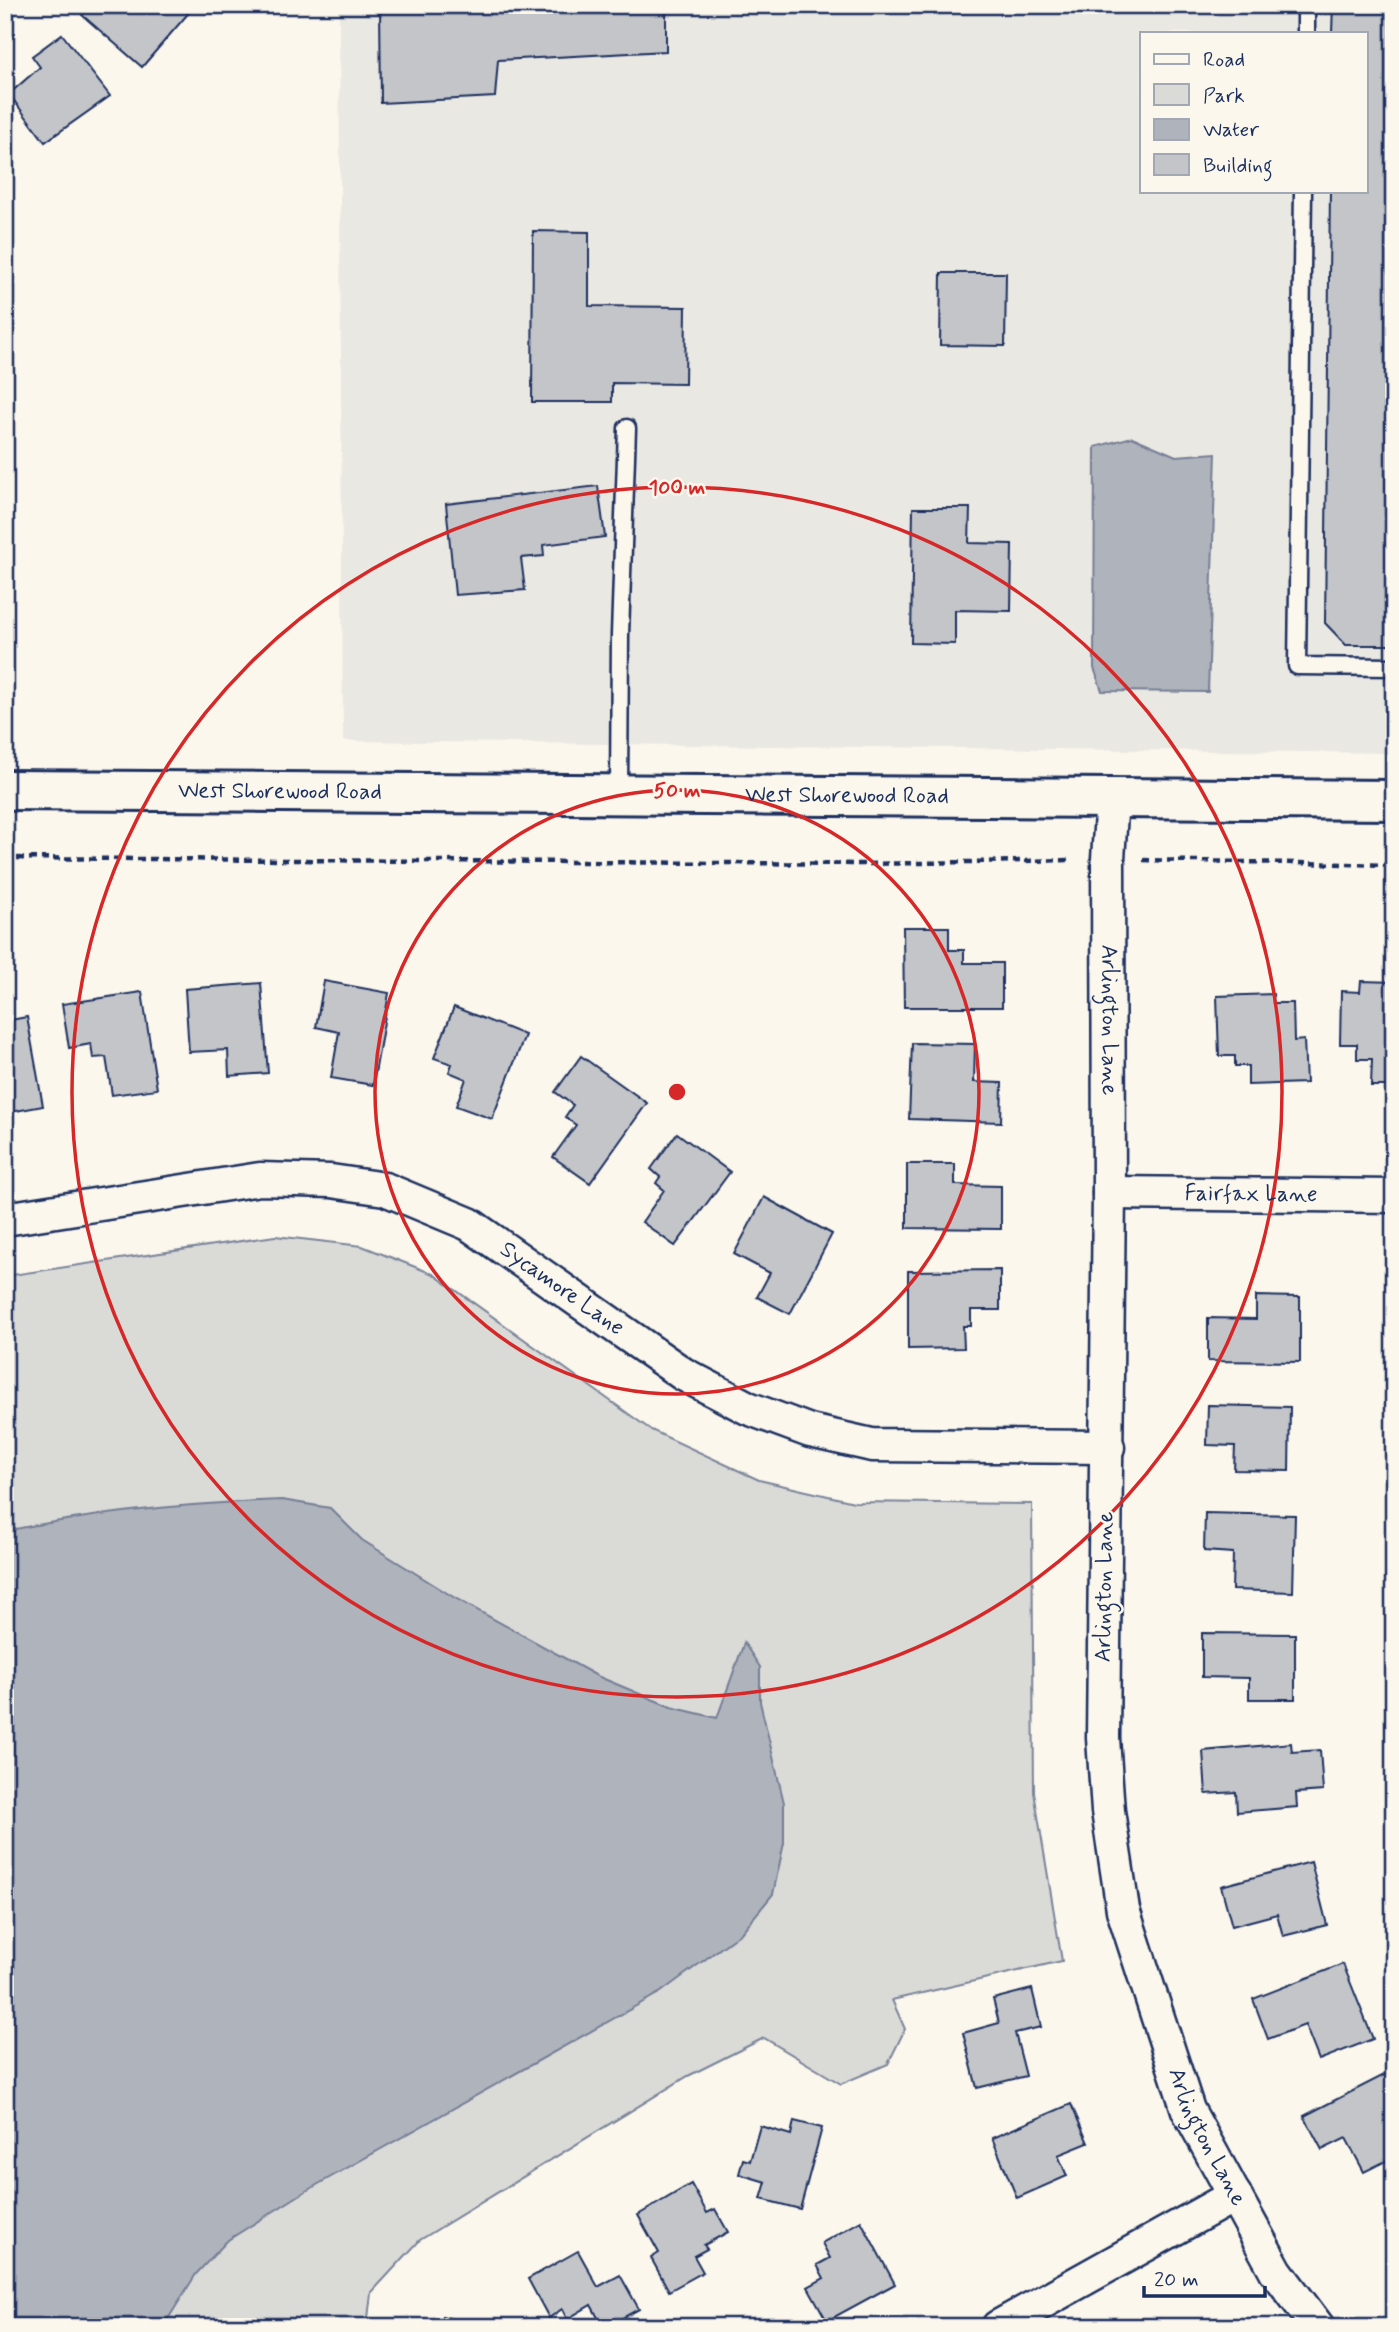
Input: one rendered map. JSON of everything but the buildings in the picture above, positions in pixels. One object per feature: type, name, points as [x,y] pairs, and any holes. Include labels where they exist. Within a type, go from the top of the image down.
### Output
[{"type":"main road","name":"West Shorewood Road","points":[[5,790],[1394,800]]},
{"type":"street","name":"Arlington Lane","points":[[1112,799],[1108,859],[1108,1447],[1103,1738],[1108,1811],[1123,1910],[1188,2110],[1276,2270],[1318,2327]]},
{"type":"street","name":"Sycamore Lane","points":[[5,1219],[260,1179],[331,1181],[385,1189],[469,1224],[683,1374],[748,1408],[810,1431],[872,1444],[1108,1447]]},
{"type":"street","name":"Fairfax Lane","points":[[1109,1193],[1394,1196]]},
{"type":"street","points":[[998,2327],[1235,2195]]},
{"type":"lane","points":[[1306,5],[1306,32]]},
{"type":"lane","points":[[1303,192],[1297,666],[1394,667]]},
{"type":"lane","points":[[619,794],[620,635],[627,428]]},
{"type":"path","points":[[5,858],[855,864],[1108,859],[1394,865]]},
{"type":"shaded area","points":[[339,5],[1394,5],[1394,753],[343,741]]},
{"type":"green space","points":[[275,1236],[362,1246],[433,1274],[651,1430],[759,1480],[854,1502],[1032,1504],[1034,1792],[1062,1961],[892,2000],[905,2029],[888,2064],[841,2084],[764,2038],[688,2076],[420,2240],[371,2293],[367,2327],[5,2327],[5,1276]]},
{"type":"water","points":[[1132,437],[1176,456],[1216,453],[1208,692],[1102,691],[1094,668],[1095,447]]},
{"type":"water","points":[[282,1500],[330,1508],[362,1540],[455,1598],[597,1676],[671,1707],[717,1718],[744,1643],[760,1667],[760,1702],[784,1803],[784,1843],[773,1894],[741,1933],[661,1992],[306,2191],[228,2240],[196,2274],[163,2327],[5,2327],[5,1531],[143,1510]]}]
